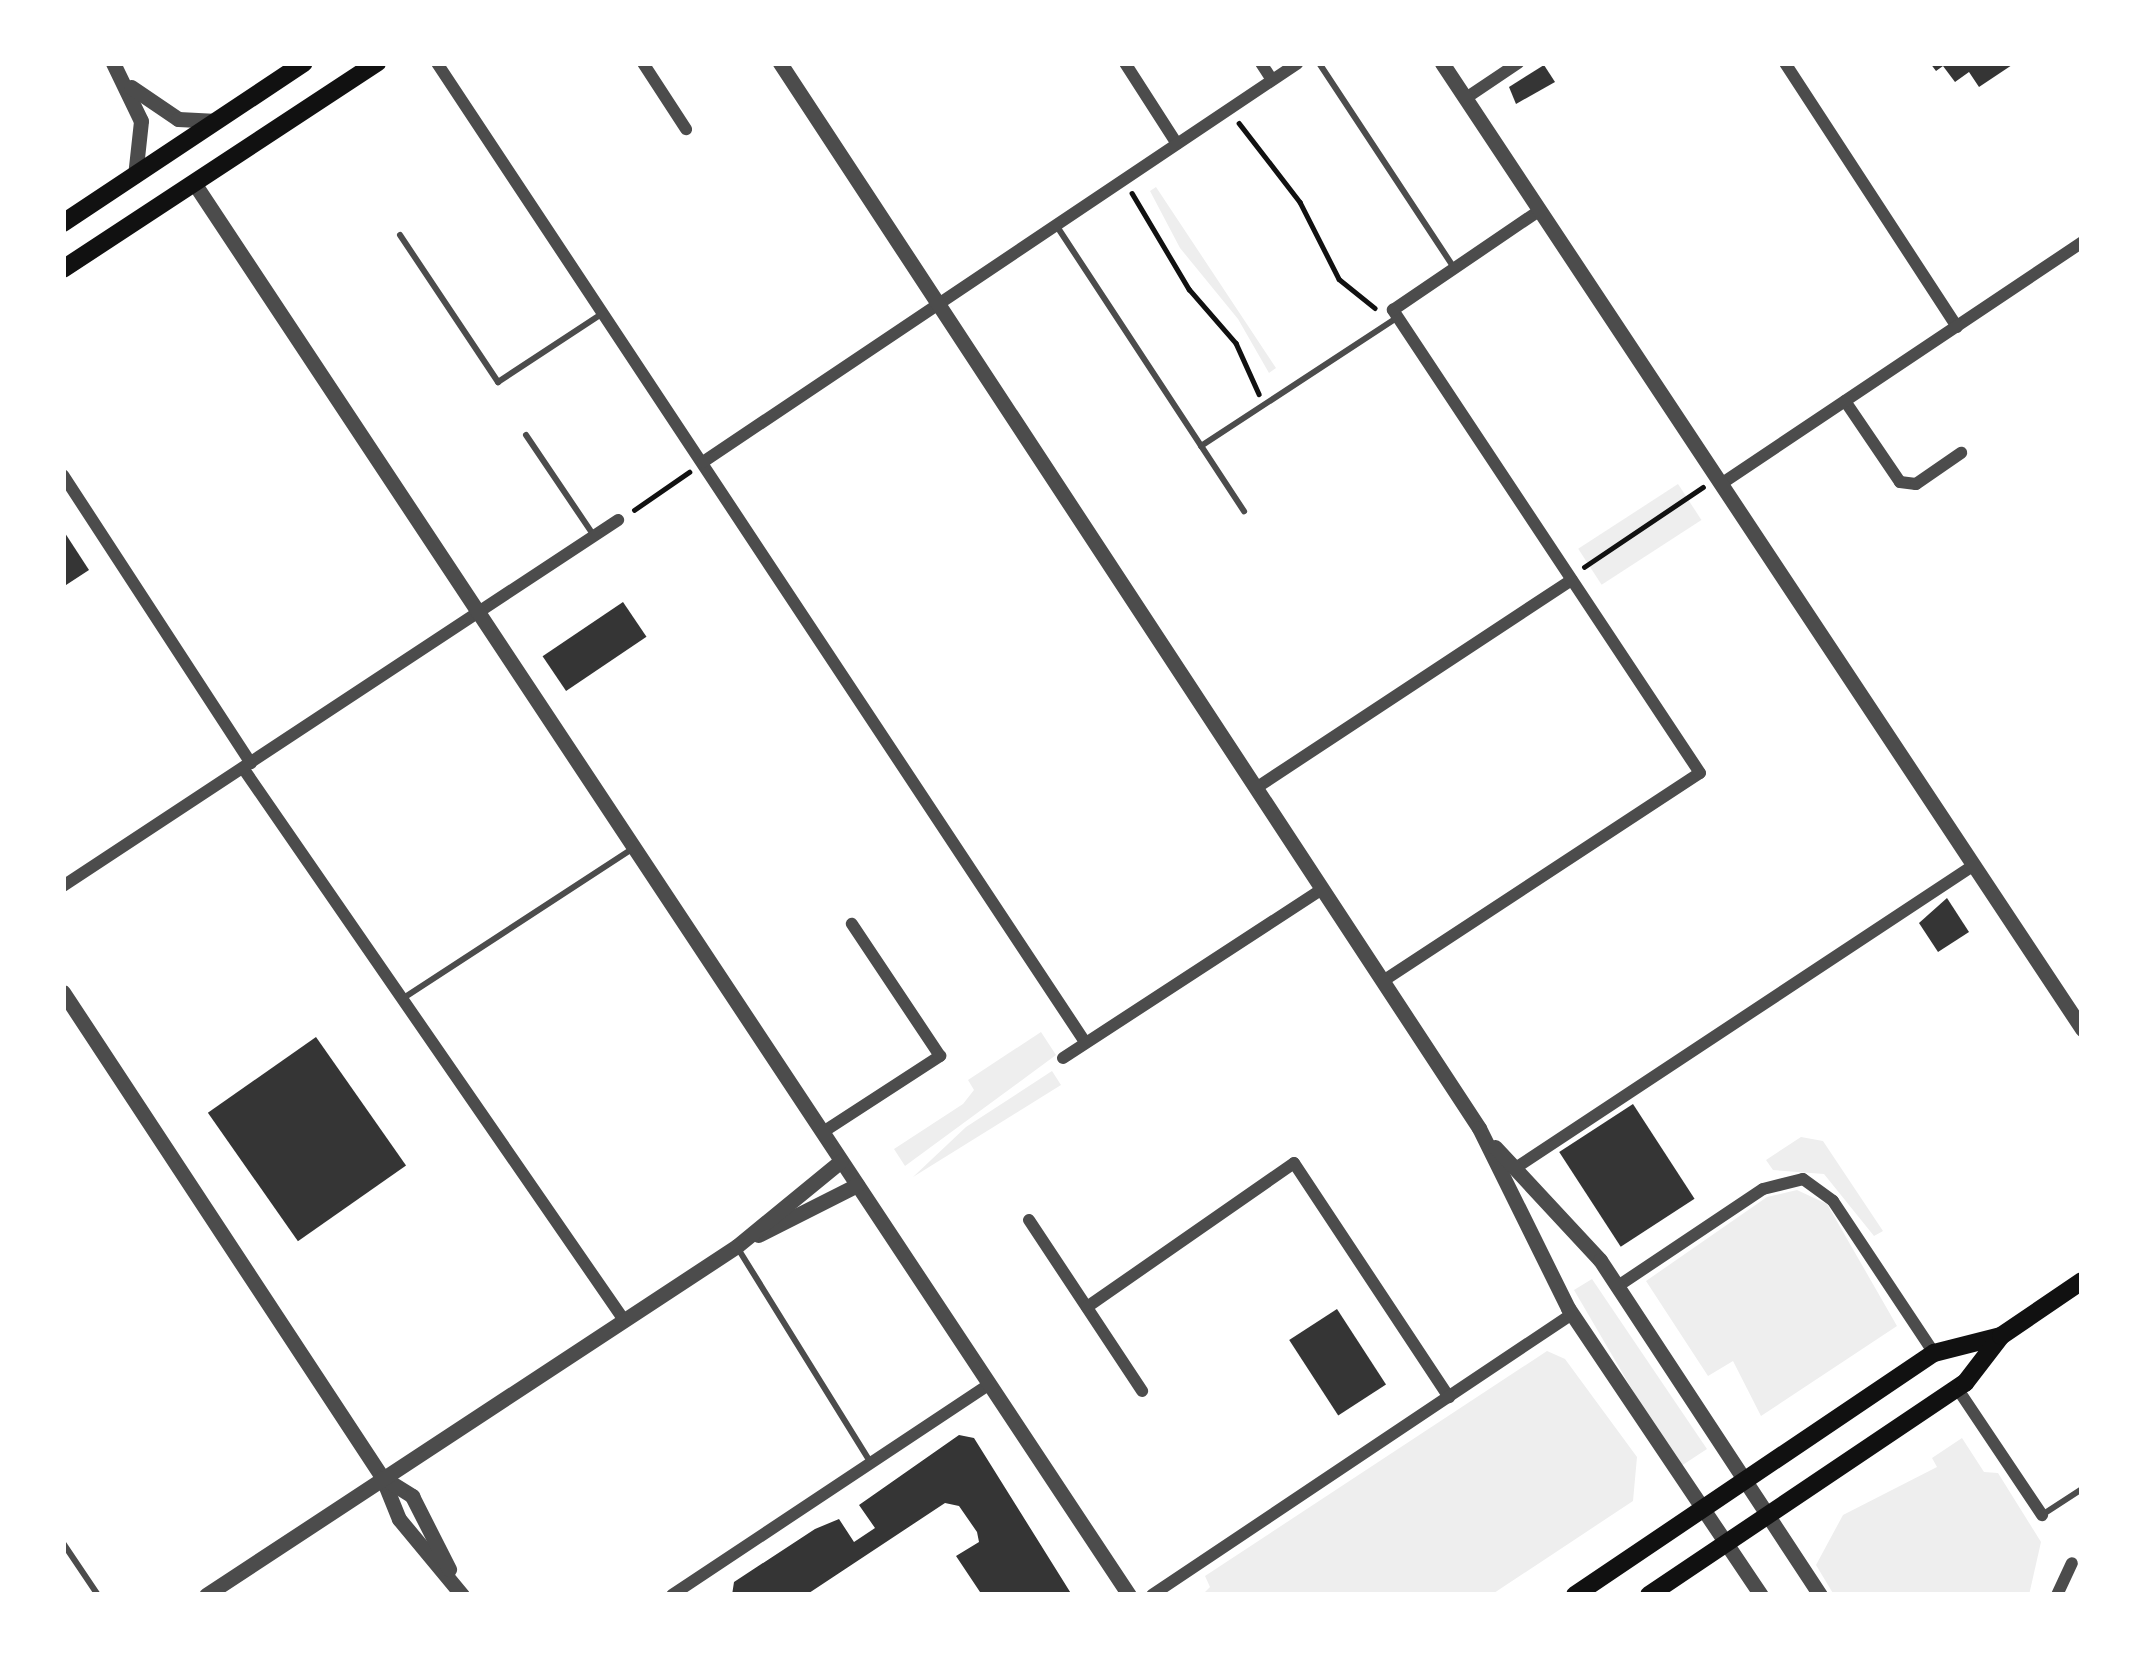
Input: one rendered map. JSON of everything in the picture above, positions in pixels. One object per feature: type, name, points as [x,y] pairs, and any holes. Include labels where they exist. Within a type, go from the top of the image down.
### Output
[{"type":"main road","points":[[63,224],[304,63]]},
{"type":"main road","points":[[63,269],[377,63]]},
{"type":"main road","points":[[1649,1595],[1958,1388],[2001,1336],[2082,1281]]},
{"type":"main road","points":[[1575,1595],[1934,1353],[2001,1336]]},
{"type":"street","points":[[113,63],[128,86],[144,142],[134,176]]},
{"type":"street","points":[[437,63],[1085,1042]]},
{"type":"street","points":[[644,63],[686,130]]},
{"type":"street","points":[[780,63],[1479,1128],[1572,1314],[1761,1595]]},
{"type":"street","points":[[1125,63],[1177,144]]},
{"type":"street","points":[[1261,63],[1273,80]]},
{"type":"street","points":[[703,462],[1298,63]]},
{"type":"street","points":[[1442,63],[1713,486],[2082,1029]]},
{"type":"street","points":[[1466,98],[1518,63]]},
{"type":"street","points":[[1785,63],[1957,327]]},
{"type":"street","points":[[128,86],[178,119],[217,121]]},
{"type":"street","points":[[194,183],[1129,1595]]},
{"type":"street","points":[[1383,981],[1700,773],[1395,314],[1540,210]]},
{"type":"street","points":[[1713,486],[2082,242]]},
{"type":"street","points":[[1845,401],[1900,482],[1916,484],[1961,453]]},
{"type":"street","points":[[63,475],[399,1001],[624,1320]]},
{"type":"street","points":[[63,886],[618,520]]},
{"type":"street","points":[[1256,788],[1572,580]]},
{"type":"street","points":[[1514,1168],[1974,866]]},
{"type":"street","points":[[1063,1058],[1322,889]]},
{"type":"street","points":[[823,1132],[940,1056],[852,924]]},
{"type":"street","points":[[63,992],[382,1478],[399,1520],[462,1595]]},
{"type":"street","points":[[1479,1128],[1618,1286],[1820,1595]]},
{"type":"street","points":[[206,1595],[736,1246],[842,1161]]},
{"type":"street","points":[[1087,1307],[1294,1163],[1449,1396]]},
{"type":"street","points":[[1618,1286],[1763,1189],[1803,1179],[1833,1201],[1934,1353]]},
{"type":"street","points":[[736,1246],[857,1185]]},
{"type":"street","points":[[1029,1220],[1142,1391]]},
{"type":"street","points":[[1152,1595],[1572,1314]]},
{"type":"street","points":[[672,1595],[989,1384]]},
{"type":"street","points":[[1958,1388],[2042,1515]]},
{"type":"street","points":[[2057,1595],[2072,1563]]},
{"type":"lane","points":[[1319,63],[1454,268]]},
{"type":"lane","points":[[1056,226],[1244,511]]},
{"type":"lane","points":[[400,235],[498,382],[604,313]]},
{"type":"lane","points":[[1201,446],[1395,314]]},
{"type":"lane","points":[[526,435],[594,536]]},
{"type":"lane","points":[[399,1001],[634,848]]},
{"type":"lane","points":[[736,1246],[871,1462]]},
{"type":"lane","points":[[2042,1515],[2082,1489]]},
{"type":"lane","points":[[63,1543],[98,1595]]},
{"type":"path","points":[[1230,109],[1300,202],[1339,280],[1366,307],[1395,314]]},
{"type":"path","points":[[1124,180],[1189,289],[1236,343],[1265,404]]},
{"type":"path","points":[[618,520],[703,462]]},
{"type":"path","points":[[1572,580],[1689,490],[1713,486]]},
{"type":"shaded area","points":[[1156,187],[1276,368],[1269,373],[1238,319],[1180,248],[1150,191]]},
{"type":"shaded area","points":[[1678,484],[1701,520],[1602,585],[1578,549]]},
{"type":"shaded area","points":[[1041,1032],[1056,1055],[905,1166],[894,1149],[963,1104],[974,1090],[968,1080]]},
{"type":"shaded area","points":[[1052,1071],[1061,1085],[913,1177],[966,1127]]},
{"type":"shaded area","points":[[1801,1137],[1823,1141],[1883,1231],[1874,1236],[1824,1174],[1773,1170],[1766,1160]]},
{"type":"shaded area","points":[[1797,1190],[1827,1204],[1897,1326],[1761,1416],[1733,1361],[1708,1376],[1646,1281],[1767,1197]]},
{"type":"shaded area","points":[[1592,1279],[1707,1449],[1678,1468],[1574,1290]]},
{"type":"shaded area","points":[[1547,1351],[1565,1359],[1637,1457],[1633,1501],[1491,1595],[1202,1595],[1210,1587],[1205,1576]]},
{"type":"shaded area","points":[[1962,1438],[1984,1472],[1998,1473],[2041,1542],[2029,1595],[1834,1595],[1816,1565],[1843,1515],[1937,1467],[1932,1458]]},
{"type":"building","points":[[1930,63],[2015,63],[1979,87],[1969,72],[1955,82],[1943,66],[1936,71]]},
{"type":"building","points":[[1544,65],[1555,82],[1516,104],[1509,87]]},
{"type":"building","points":[[63,530],[89,570],[63,587]]},
{"type":"building","points":[[623,602],[646,637],[566,691],[543,656]]},
{"type":"building","points":[[1947,898],[1969,932],[1938,952],[1919,923]]},
{"type":"building","points":[[316,1037],[406,1166],[298,1241],[208,1113]]},
{"type":"building","points":[[1633,1104],[1695,1199],[1621,1247],[1559,1152]]},
{"type":"building","points":[[1337,1309],[1386,1384],[1338,1416],[1289,1340]]},
{"type":"building","points":[[959,1435],[974,1438],[1072,1595],[982,1595],[956,1556],[979,1542],[977,1532],[959,1506],[945,1503],[806,1595],[732,1595],[734,1582],[815,1529],[839,1519],[854,1542],[875,1528],[859,1505]]}]
